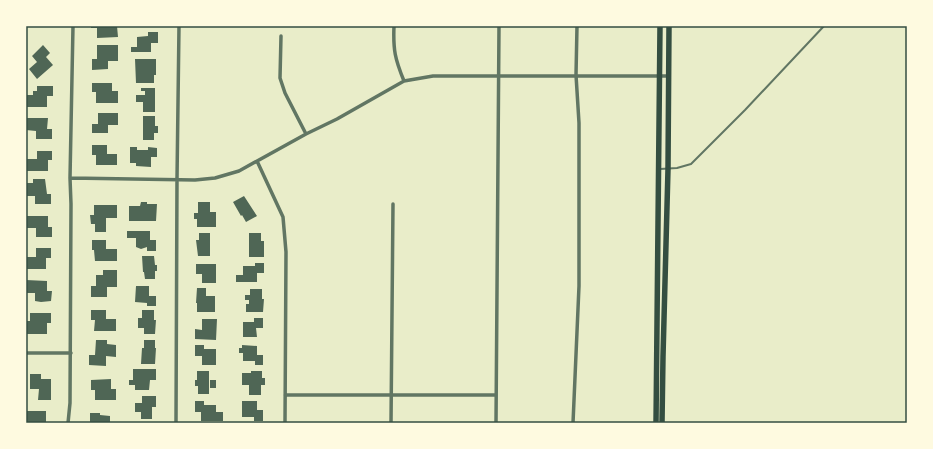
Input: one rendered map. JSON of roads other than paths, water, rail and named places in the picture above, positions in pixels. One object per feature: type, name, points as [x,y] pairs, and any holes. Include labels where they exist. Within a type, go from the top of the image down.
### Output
[{"type":"main road","points":[[656,423],[660,26]]},
{"type":"main road","points":[[662,423],[662,357],[668,169],[669,26]]},
{"type":"street","points":[[68,423],[70,403],[70,178],[73,26]]},
{"type":"street","points":[[176,423],[179,26]]},
{"type":"street","points":[[394,26],[393,47],[395,60],[404,81]]},
{"type":"street","points":[[496,423],[498,26]]},
{"type":"street","points":[[574,423],[579,286],[579,123],[576,75],[577,26]]},
{"type":"street","points":[[280,36],[280,78],[285,93],[306,134]]},
{"type":"street","points":[[70,178],[195,180],[215,178],[239,171],[306,134],[338,119],[404,81],[432,76],[668,76]]},
{"type":"street","points":[[258,161],[283,217],[285,235],[285,423]]},
{"type":"street","points":[[391,423],[393,204]]},
{"type":"street","points":[[26,353],[70,354]]},
{"type":"street","points":[[285,395],[495,395]]},
{"type":"lane","points":[[659,169],[668,169],[691,164],[745,110],[824,26]]}]
